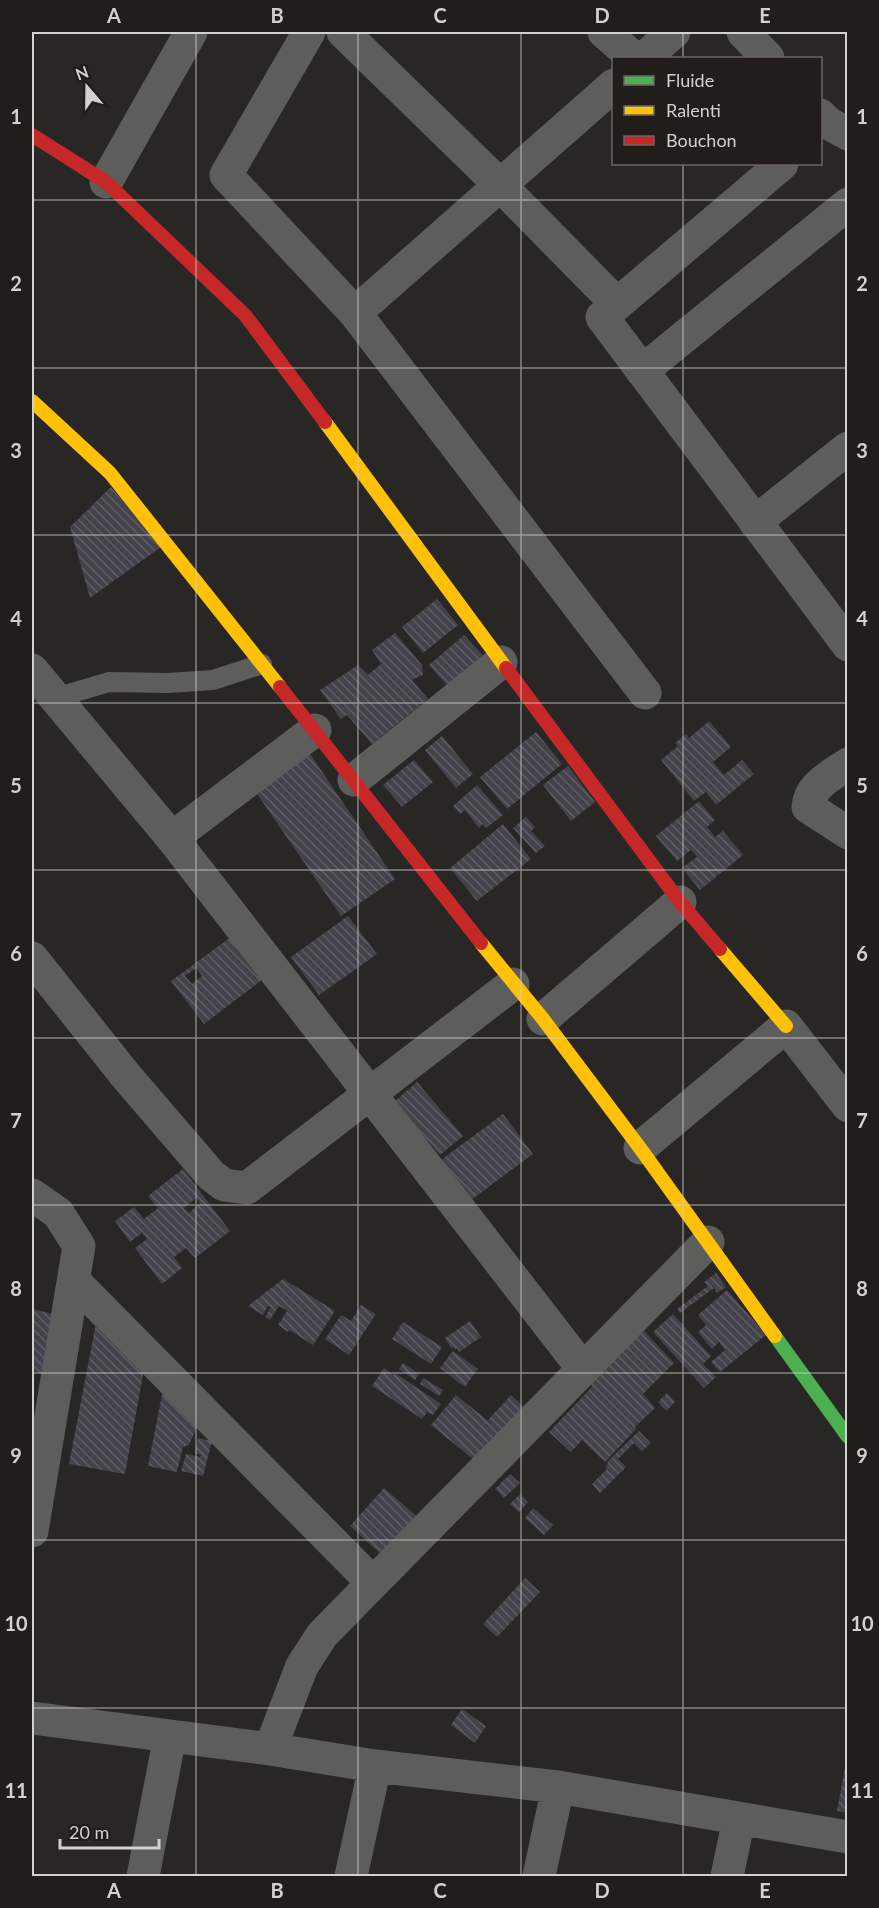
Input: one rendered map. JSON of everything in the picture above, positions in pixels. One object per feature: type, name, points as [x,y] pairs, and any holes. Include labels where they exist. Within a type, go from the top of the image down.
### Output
[{"type":"street","points":[[106,182],[191,32]]},
{"type":"street","points":[[309,32],[226,175],[355,313],[645,693]]},
{"type":"street","points":[[343,32],[500,185],[617,304]]},
{"type":"street","points":[[604,32],[633,57]]},
{"type":"street","points":[[645,57],[674,32]]},
{"type":"street","points":[[742,32],[767,57]]},
{"type":"street","points":[[355,313],[612,88]]},
{"type":"street","points":[[32,135],[106,182],[245,315],[680,902],[786,1026],[848,1106]]},
{"type":"street","points":[[781,165],[603,317],[848,645]]},
{"type":"street","points":[[642,371],[848,204]]},
{"type":"street","points":[[35,411],[110,473],[315,730],[513,984],[543,1019],[640,1148],[848,1437]]},
{"type":"street","points":[[755,522],[848,448]]},
{"type":"street","points":[[354,780],[501,662]]},
{"type":"street","points":[[32,670],[172,838],[583,1369]]},
{"type":"street","points":[[172,838],[315,730]]},
{"type":"street","points":[[848,764],[813,789],[808,798],[808,807],[848,833]]},
{"type":"street","points":[[543,1019],[680,902]]},
{"type":"street","points":[[32,958],[126,1077],[211,1174],[225,1185],[247,1188],[513,984]]},
{"type":"street","points":[[640,1148],[786,1026]]},
{"type":"street","points":[[32,1195],[58,1213],[79,1246],[32,1526]]},
{"type":"street","points":[[270,1749],[302,1666],[322,1635],[708,1242]]},
{"type":"street","points":[[74,1281],[372,1582]]},
{"type":"street","points":[[32,1718],[270,1749],[375,1766],[558,1787],[848,1837]]},
{"type":"street","points":[[142,1876],[170,1736]]},
{"type":"street","points":[[351,1876],[375,1766]]},
{"type":"street","points":[[539,1876],[558,1787]]},
{"type":"street","points":[[727,1876],[740,1819]]},
{"type":"lane","points":[[55,698],[109,682],[167,683],[213,680],[262,664]]},
{"type":"building","points":[[111,487],[161,547],[90,598],[70,527]]},
{"type":"building","points":[[437,599],[458,625],[423,653],[402,627]]},
{"type":"building","points":[[395,633],[422,665],[423,675],[412,680],[428,699],[372,744],[347,715],[341,719],[320,690],[358,665],[368,675],[381,664],[372,650]]},
{"type":"building","points":[[464,635],[487,660],[451,690],[429,665]]},
{"type":"building","points":[[709,721],[731,747],[713,762],[724,775],[742,760],[754,774],[716,805],[706,792],[694,801],[661,760],[678,746],[675,743],[686,734],[689,738]]},
{"type":"building","points":[[536,732],[562,764],[507,809],[480,777]]},
{"type":"building","points":[[442,736],[473,774],[456,788],[425,750]]},
{"type":"building","points":[[310,754],[395,879],[341,916],[255,791]]},
{"type":"building","points":[[414,760],[433,782],[402,807],[383,785]]},
{"type":"building","points":[[568,766],[595,802],[571,821],[543,785]]},
{"type":"building","points":[[477,785],[503,815],[486,828],[483,824],[479,828],[465,810],[460,814],[453,806]]},
{"type":"building","points":[[699,801],[715,820],[707,827],[715,837],[723,831],[743,855],[700,890],[682,868],[697,857],[691,850],[677,861],[656,836]]},
{"type":"building","points":[[526,817],[535,827],[531,831],[545,846],[536,853],[513,828]]},
{"type":"building","points":[[503,824],[531,859],[477,901],[450,868]]},
{"type":"building","points":[[348,916],[377,954],[319,995],[291,957]]},
{"type":"building","points":[[235,934],[267,976],[204,1024],[171,981]],"holes":[[[196,968],[202,976],[192,984],[185,976]]]},
{"type":"building","points":[[417,1082],[463,1136],[440,1155],[394,1102]]},
{"type":"building","points":[[503,1114],[533,1154],[471,1200],[441,1160]]},
{"type":"building","points":[[183,1169],[230,1231],[195,1258],[186,1248],[174,1257],[182,1268],[162,1284],[135,1248],[147,1239],[142,1233],[130,1242],[115,1221],[134,1207],[144,1219],[158,1208],[148,1196]],"holes":[[[196,1198],[200,1203],[189,1213],[184,1208]]]},
{"type":"building","points":[[716,1273],[726,1287],[717,1293],[714,1288],[680,1313],[677,1309],[708,1286],[704,1282]]},
{"type":"building","points":[[283,1279],[335,1311],[313,1345],[278,1325],[287,1311],[279,1306],[270,1320],[265,1317],[271,1307],[268,1306],[263,1315],[248,1306]]},
{"type":"building","points":[[727,1290],[766,1335],[720,1372],[711,1362],[725,1350],[719,1342],[712,1349],[698,1332],[706,1325],[698,1315]]},
{"type":"building","points":[[361,1305],[376,1314],[349,1355],[325,1339],[341,1315],[351,1321]]},
{"type":"building","points":[[32,1309],[61,1316],[47,1375],[32,1371]]},
{"type":"building","points":[[673,1314],[711,1356],[703,1364],[716,1377],[704,1388],[653,1332]]},
{"type":"building","points":[[97,1318],[145,1364],[125,1474],[69,1464]]},
{"type":"building","points":[[470,1321],[481,1337],[459,1352],[457,1348],[455,1350],[454,1347],[451,1348],[445,1338]]},
{"type":"building","points":[[403,1322],[442,1347],[431,1364],[392,1339]]},
{"type":"building","points":[[643,1330],[674,1363],[643,1394],[655,1408],[605,1462],[582,1440],[571,1452],[549,1432],[592,1387],[590,1381]]},
{"type":"building","points":[[453,1351],[478,1369],[465,1387],[440,1368]]},
{"type":"building","points":[[403,1363],[419,1374],[415,1380],[399,1369]]},
{"type":"building","points":[[384,1368],[441,1404],[433,1415],[427,1412],[422,1419],[372,1386]]},
{"type":"building","points":[[423,1378],[443,1390],[439,1396],[420,1384]]},
{"type":"building","points":[[163,1390],[197,1426],[189,1445],[183,1447],[177,1472],[148,1466]]},
{"type":"building","points":[[667,1393],[675,1402],[666,1411],[658,1402]]},
{"type":"building","points":[[456,1395],[493,1425],[488,1420],[511,1395],[527,1410],[479,1464],[431,1425]]},
{"type":"building","points":[[639,1431],[651,1443],[642,1451],[634,1443],[618,1459],[626,1467],[600,1493],[592,1484],[607,1469],[605,1467],[607,1462]]},
{"type":"building","points":[[198,1438],[212,1441],[203,1476],[181,1471],[186,1454],[200,1457],[201,1455],[195,1453]]},
{"type":"building","points":[[510,1474],[520,1483],[504,1498],[495,1489]]},
{"type":"building","points":[[384,1488],[420,1519],[385,1558],[350,1526]]},
{"type":"building","points":[[520,1494],[528,1502],[519,1512],[510,1504]]},
{"type":"building","points":[[533,1508],[553,1525],[544,1535],[525,1518]]},
{"type":"building","points":[[525,1578],[540,1592],[497,1637],[483,1624]]},
{"type":"building","points":[[462,1709],[486,1726],[475,1743],[451,1725]]},
{"type":"building","points":[[846,1762],[848,1762],[848,1813],[837,1811]]},
{"type":"traffic: fast","points":[[775,1336],[848,1437]]},
{"type":"traffic: slow","points":[[32,401],[110,473],[280,687]]},
{"type":"traffic: slow","points":[[325,422],[506,668]]},
{"type":"traffic: slow","points":[[481,943],[543,1019],[640,1148],[775,1336]]},
{"type":"traffic: slow","points":[[720,949],[786,1026]]},
{"type":"traffic: jam","points":[[32,135],[106,182],[245,315],[325,422]]},
{"type":"traffic: jam","points":[[506,668],[680,902],[720,949]]},
{"type":"traffic: jam","points":[[280,687],[481,943]]}]
